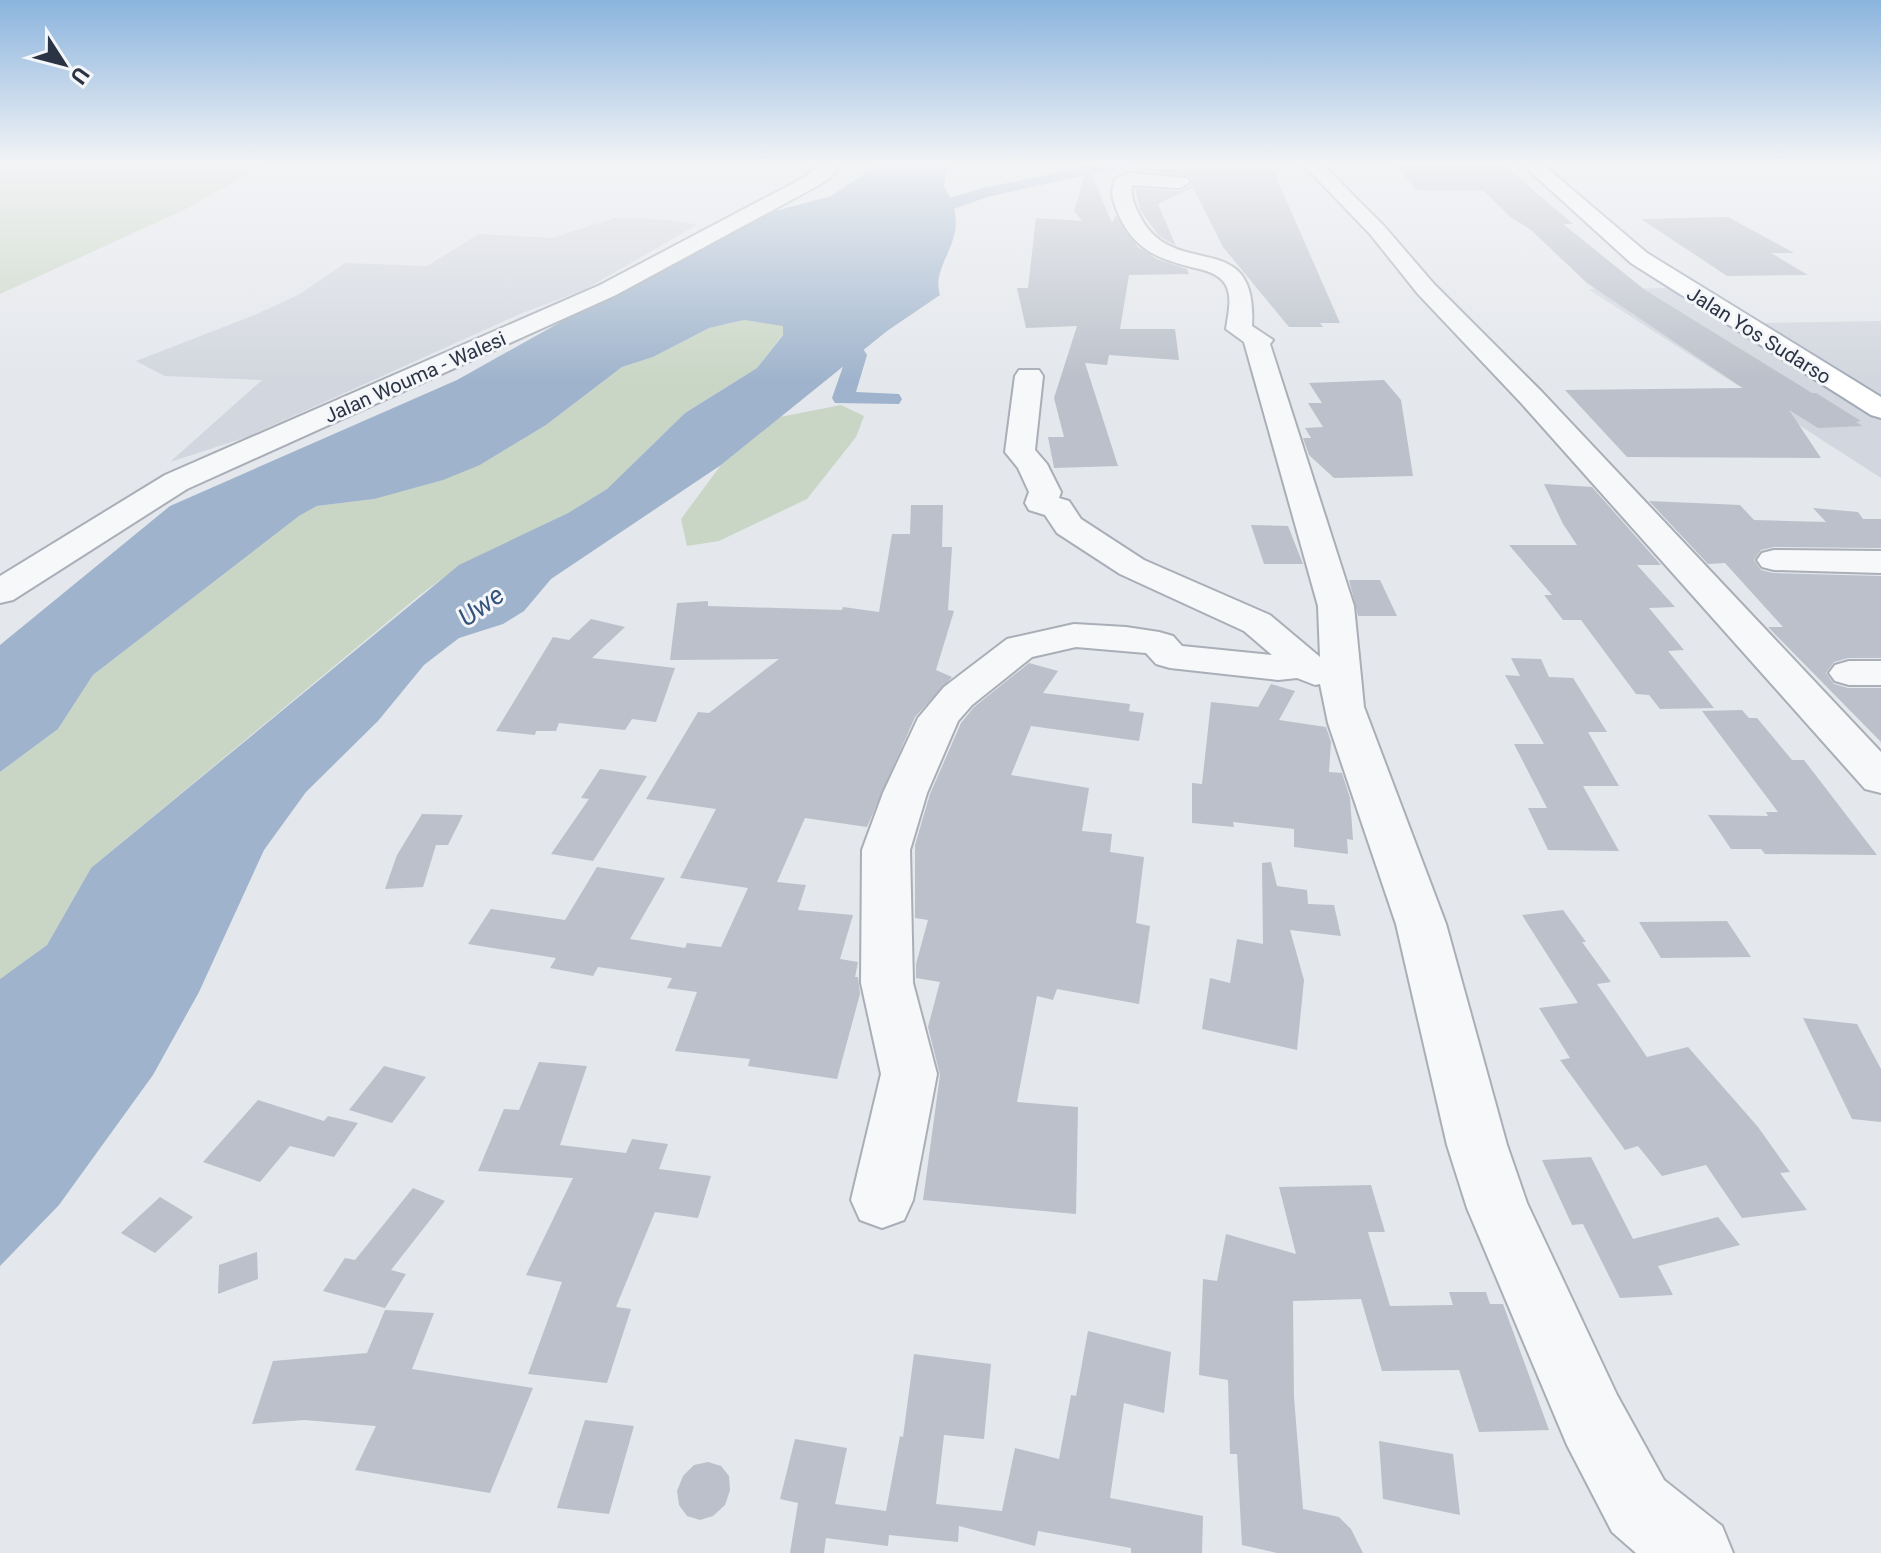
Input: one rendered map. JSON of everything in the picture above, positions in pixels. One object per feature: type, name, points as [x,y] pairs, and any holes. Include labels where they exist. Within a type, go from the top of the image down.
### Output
[{"type":"main road","name":"Jalan Yos Sudarso","points":[[1613,235],[1639,258],[1881,409]]},
{"type":"street","name":"Jalan Wouma - Walesi","points":[[0,592],[176,482],[608,290],[710,235]]},
{"type":"street","points":[[1140,235],[1169,256],[1226,269],[1235,279],[1244,304],[1239,329],[1260,340],[1257,342],[1336,606],[1341,641],[1322,679]]},
{"type":"street","points":[[1382,235],[1426,289],[1532,398],[1881,779]]},
{"type":"street","points":[[1029,376],[1020,452],[1032,464],[1045,492],[1041,503],[1057,508],[1069,526],[1132,567],[1257,623],[1322,679],[1345,719],[1357,741],[1421,924],[1477,1145],[1498,1208],[1592,1420],[1638,1506],[1695,1553]]},
{"type":"street","points":[[1774,560],[1881,562]]},
{"type":"street","points":[[882,1200],[909,1074],[887,983],[886,850],[905,793],[939,718],[948,707],[1021,647],[1074,635],[1126,638],[1159,644],[1170,656],[1278,668],[1322,679]]},
{"type":"shaded area","points":[[477,235],[552,238],[679,235],[584,290],[520,314],[247,437],[170,462],[262,380],[165,376],[136,361],[300,294],[345,263],[427,266]]},
{"type":"shaded area","points":[[1675,288],[1881,420],[1881,478],[1588,289]]},
{"type":"shaded area","points":[[1881,321],[1881,401],[1835,375],[1764,323]]},
{"type":"green space","points":[[0,235],[128,235],[0,294]]},
{"type":"green space","points":[[744,320],[783,325],[783,334],[757,368],[685,413],[607,489],[568,513],[459,566],[420,595],[91,868],[47,945],[0,979],[0,772],[58,729],[93,675],[299,516],[317,506],[374,499],[480,465],[546,425],[622,367],[653,357],[709,328]]},
{"type":"green space","points":[[841,405],[864,416],[856,437],[807,499],[719,541],[687,546],[681,519],[721,465],[780,417]]},
{"type":"water","name":"Uwe","points":[[719,235],[954,235],[938,282],[940,295],[887,331],[721,465],[551,579],[524,611],[503,624],[459,638],[424,665],[378,721],[306,792],[264,850],[199,992],[153,1075],[59,1205],[0,1266],[0,979],[47,945],[91,868],[459,565],[568,513],[607,489],[685,413],[757,368],[783,335],[783,326],[744,320],[709,328],[653,357],[622,367],[546,425],[480,465],[443,480],[374,499],[317,506],[299,516],[93,675],[58,729],[0,772],[0,645],[170,506],[457,380]]},
{"type":"building","points":[[1034,235],[1130,235],[1138,247],[1157,259],[1187,269],[1189,274],[1129,275],[1120,329],[1175,329],[1179,360],[1109,355],[1107,365],[1085,363],[1118,466],[1054,468],[1048,437],[1064,437],[1054,398],[1077,326],[1026,328],[1017,288],[1028,288]]},
{"type":"building","points":[[1171,235],[1176,246],[1159,236]]},
{"type":"building","points":[[1217,235],[1302,235],[1340,323],[1320,323],[1323,327],[1289,327],[1223,247]]},
{"type":"building","points":[[1537,235],[1577,235],[1645,290],[1861,421],[1856,422],[1862,426],[1818,428],[1789,410],[1821,458],[1627,457],[1565,390],[1743,388],[1587,283]]},
{"type":"building","points":[[1666,235],[1762,235],[1794,253],[1771,253],[1808,275],[1727,276]]},
{"type":"building","points":[[1384,380],[1401,400],[1413,476],[1334,478],[1309,455],[1303,438],[1311,438],[1305,428],[1323,427],[1308,403],[1322,403],[1309,383]]},
{"type":"building","points":[[1544,484],[1592,487],[1661,565],[1637,565],[1675,607],[1649,608],[1684,650],[1668,651],[1714,708],[1660,709],[1649,695],[1636,694],[1581,620],[1563,620],[1544,595],[1552,595],[1509,545],[1577,545]]},
{"type":"building","points":[[1649,501],[1740,505],[1754,520],[1826,522],[1813,508],[1858,512],[1863,519],[1881,519],[1881,548],[1774,547],[1761,550],[1754,560],[1761,570],[1773,573],[1881,576],[1881,658],[1848,658],[1834,662],[1826,673],[1834,684],[1848,688],[1881,688],[1881,742],[1768,627],[1783,627],[1725,563],[1708,564]]},
{"type":"building","points":[[911,505],[943,505],[942,547],[952,547],[948,610],[954,611],[936,670],[952,677],[915,717],[867,827],[805,818],[777,882],[806,885],[798,910],[853,915],[840,959],[858,962],[855,977],[858,977],[860,994],[837,1079],[748,1066],[750,1059],[675,1051],[697,992],[667,988],[672,978],[598,967],[593,976],[550,968],[556,958],[468,944],[491,909],[565,920],[597,867],[665,878],[630,939],[685,948],[687,943],[721,947],[748,888],[680,878],[716,809],[646,799],[698,712],[709,713],[779,659],[670,660],[677,603],[708,601],[708,606],[842,610],[843,607],[879,612],[892,534],[910,534]]},
{"type":"building","points":[[1251,525],[1288,526],[1303,564],[1264,564]]},
{"type":"building","points":[[1349,580],[1380,580],[1397,616],[1358,616]]},
{"type":"building","points":[[591,619],[625,627],[592,658],[675,668],[656,722],[632,719],[625,730],[559,723],[556,731],[536,731],[535,735],[496,731],[553,637],[569,640]]},
{"type":"building","points":[[1511,658],[1541,659],[1549,677],[1573,678],[1607,732],[1588,732],[1619,786],[1583,786],[1619,851],[1548,850],[1528,808],[1547,808],[1514,744],[1544,744],[1505,675],[1520,676]]},
{"type":"building","points":[[1029,663],[1058,671],[1043,693],[1130,704],[1129,711],[1144,713],[1139,741],[1031,726],[1011,775],[1089,788],[1082,831],[1112,834],[1110,852],[1144,857],[1136,923],[1150,926],[1139,1004],[1057,989],[1053,1000],[1037,996],[1017,1102],[1078,1107],[1076,1214],[923,1200],[940,1075],[928,1027],[940,982],[916,978],[916,964],[928,920],[915,918],[915,845],[930,794],[961,723],[974,707]]},
{"type":"building","points":[[1271,684],[1295,691],[1279,720],[1326,727],[1331,742],[1329,772],[1342,773],[1350,798],[1353,840],[1347,839],[1348,854],[1294,847],[1294,829],[1233,822],[1234,827],[1192,823],[1192,783],[1202,784],[1211,702],[1258,707]]},
{"type":"building","points":[[1742,710],[1749,718],[1757,718],[1792,760],[1804,760],[1877,855],[1765,854],[1761,849],[1731,849],[1708,815],[1768,816],[1766,812],[1778,812],[1702,711]]},
{"type":"building","points":[[600,769],[647,776],[593,861],[551,854],[589,799],[581,798]]},
{"type":"building","points":[[422,814],[463,815],[448,845],[436,845],[423,887],[385,889],[397,855]]},
{"type":"building","points":[[1271,862],[1277,886],[1307,890],[1308,904],[1334,905],[1341,936],[1290,930],[1304,980],[1297,1050],[1202,1029],[1210,978],[1230,983],[1237,939],[1263,944],[1262,863]]},
{"type":"building","points":[[1563,910],[1611,982],[1597,984],[1647,1057],[1688,1047],[1758,1127],[1790,1172],[1780,1173],[1807,1210],[1742,1218],[1706,1165],[1662,1176],[1638,1146],[1625,1150],[1560,1060],[1570,1058],[1539,1008],[1578,1003],[1522,915]]},
{"type":"building","points":[[1727,921],[1751,957],[1661,958],[1639,922]]},
{"type":"building","points":[[1803,1018],[1857,1024],[1881,1069],[1881,1122],[1852,1119]]},
{"type":"building","points":[[539,1062],[587,1066],[560,1145],[626,1153],[632,1139],[668,1144],[659,1169],[711,1176],[698,1218],[655,1212],[616,1307],[631,1309],[607,1383],[528,1374],[562,1282],[526,1275],[573,1178],[478,1171],[504,1109],[519,1110]]},
{"type":"building","points":[[384,1066],[426,1077],[392,1123],[349,1110]]},
{"type":"building","points":[[258,1100],[324,1121],[328,1116],[358,1123],[334,1157],[290,1146],[260,1182],[203,1162]]},
{"type":"building","points":[[1591,1157],[1633,1239],[1718,1217],[1740,1245],[1658,1266],[1673,1295],[1620,1298],[1583,1224],[1572,1225],[1542,1160]]},
{"type":"building","points":[[1371,1185],[1385,1232],[1368,1232],[1390,1306],[1453,1305],[1449,1292],[1486,1292],[1490,1304],[1503,1304],[1549,1430],[1479,1432],[1459,1370],[1382,1371],[1361,1299],[1293,1301],[1294,1397],[1303,1509],[1339,1517],[1351,1529],[1363,1553],[1277,1553],[1242,1545],[1237,1454],[1230,1454],[1228,1380],[1199,1375],[1203,1279],[1217,1281],[1226,1234],[1296,1254],[1279,1187]]},
{"type":"building","points":[[413,1188],[445,1201],[391,1270],[406,1274],[385,1308],[323,1291],[345,1258],[355,1260]]},
{"type":"building","points":[[160,1197],[193,1217],[155,1253],[121,1233]]},
{"type":"building","points":[[257,1252],[258,1279],[218,1294],[219,1265]]},
{"type":"building","points":[[385,1310],[434,1313],[412,1369],[533,1388],[490,1493],[355,1470],[376,1426],[304,1420],[252,1424],[273,1361],[367,1353]]},
{"type":"building","points":[[1088,1331],[1171,1352],[1164,1413],[1124,1403],[1110,1498],[1203,1516],[1202,1553],[1131,1553],[1131,1548],[1038,1531],[1035,1546],[959,1526],[958,1542],[889,1535],[888,1546],[826,1538],[824,1553],[790,1553],[798,1503],[780,1499],[795,1439],[847,1448],[835,1504],[886,1511],[900,1436],[903,1437],[914,1354],[991,1364],[984,1439],[944,1435],[936,1504],[1002,1511],[1015,1448],[1059,1459],[1071,1395],[1076,1396]]},
{"type":"building","points":[[585,1420],[634,1426],[609,1514],[557,1508]]},
{"type":"building","points":[[1379,1441],[1453,1454],[1460,1515],[1383,1499]]},
{"type":"building","points":[[708,1462],[721,1466],[729,1476],[730,1490],[725,1505],[713,1516],[700,1520],[687,1516],[679,1505],[677,1491],[683,1476],[694,1465]]},
{"type":"waterway","points":[[850,343],[857,355],[843,398],[891,399]]}]
